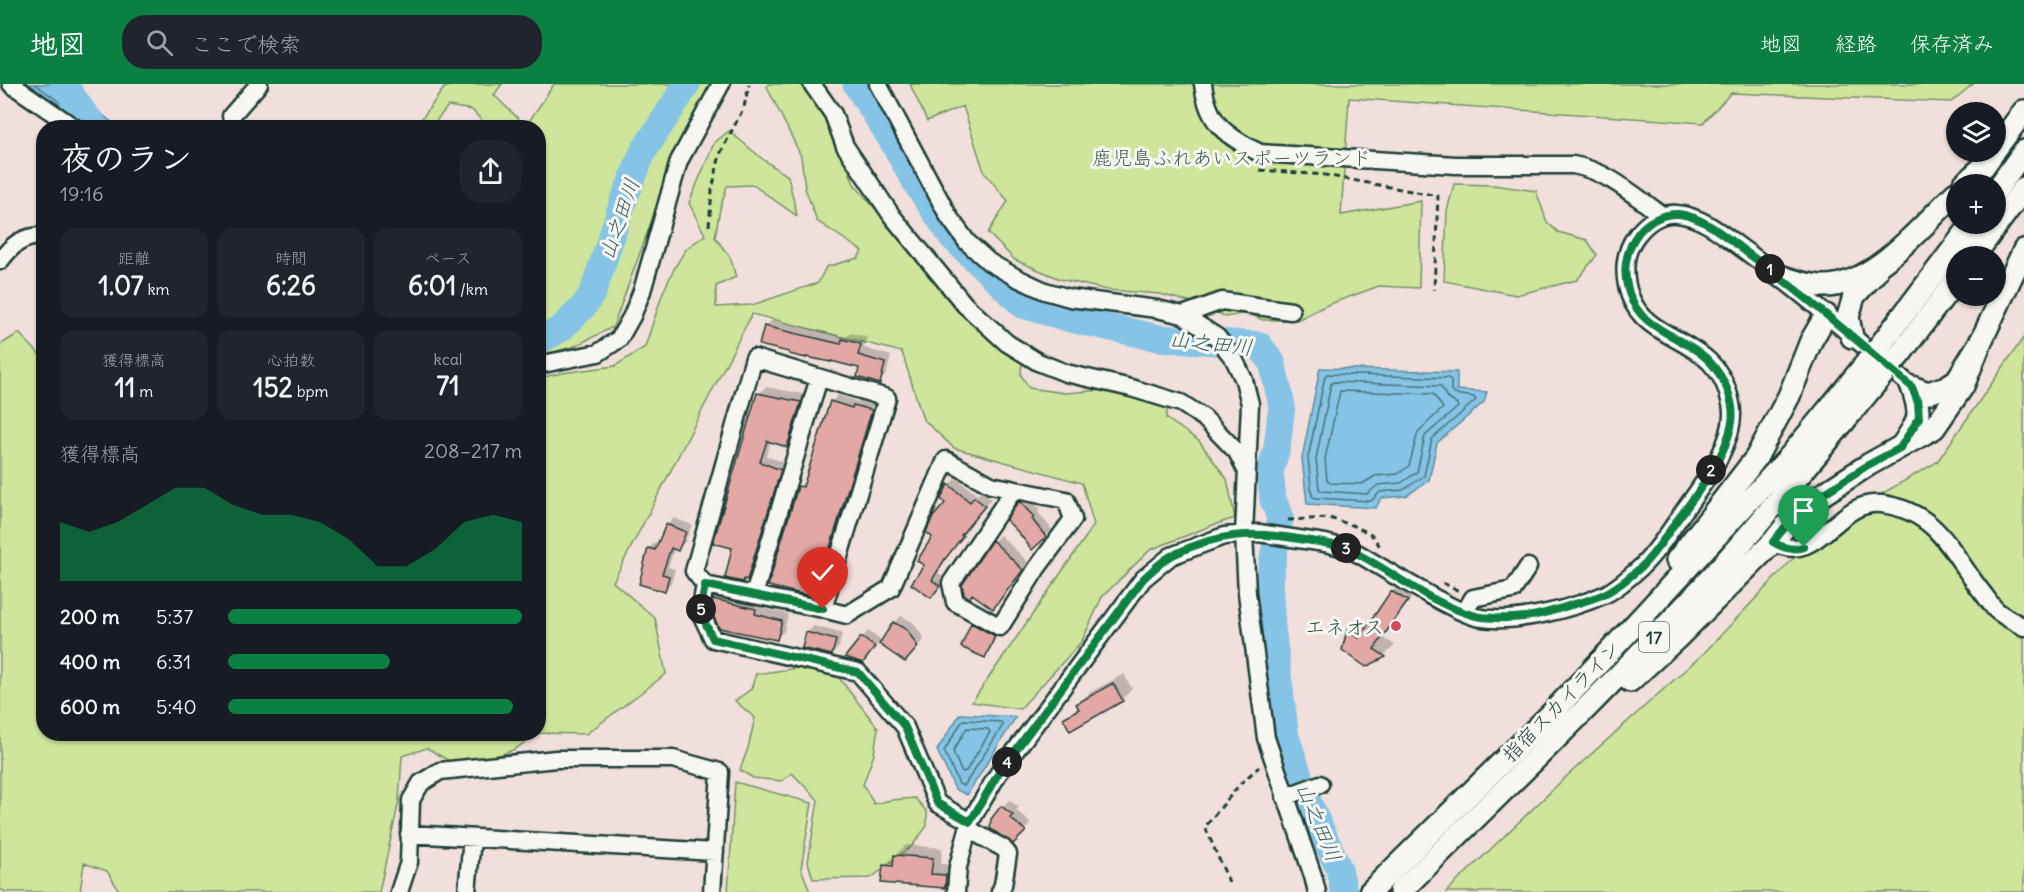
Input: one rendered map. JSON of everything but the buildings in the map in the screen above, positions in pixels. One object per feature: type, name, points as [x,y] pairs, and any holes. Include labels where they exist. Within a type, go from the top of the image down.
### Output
[{"type":"main road","points":[[2006,135],[2024,111]]},
{"type":"main road","points":[[2006,176],[2024,151]]},
{"type":"main road","points":[[1975,174],[1987,162]]},
{"type":"main road","points":[[1981,246],[2024,188]]},
{"type":"main road","points":[[1852,337],[1848,317],[1854,296],[1890,256],[1946,203]]},
{"type":"main road","name":"指宿スカイライン","points":[[1893,346],[1966,234]]},
{"type":"main road","points":[[1582,712],[1613,696],[1676,639],[1773,542],[1785,527],[1817,498],[1868,465],[1934,428],[1963,386],[1982,339],[2024,250]]},
{"type":"main road","points":[[1780,276],[1803,284],[1838,285],[1874,269],[1890,256]]},
{"type":"main road","name":"指宿スカイライン","points":[[1370,892],[1554,711],[1946,290]]},
{"type":"main road","points":[[1554,711],[1572,682],[1665,576],[1756,458],[1772,431],[1789,396],[1811,340],[1826,315]]},
{"type":"main road","points":[[1912,387],[1928,393],[1946,387],[1957,380],[1982,339]]},
{"type":"main road","name":"指宿スカイライン","points":[[1400,892],[1582,712],[1737,548],[1773,507],[1866,378]]},
{"type":"main road","points":[[1900,448],[1919,418],[1918,403],[1912,387]]},
{"type":"street","points":[[11,84],[63,120]]},
{"type":"street","points":[[231,116],[260,84]]},
{"type":"street","points":[[546,363],[598,353],[619,339],[642,291],[679,161],[721,84]]},
{"type":"street","points":[[812,84],[833,114],[845,146],[892,216],[964,305],[1007,343],[1028,356],[1066,373],[1131,388],[1181,403],[1204,418],[1221,435],[1237,452],[1247,471]]},
{"type":"street","points":[[878,84],[949,217],[967,242],[989,262],[1053,294],[1157,309],[1188,318],[1217,337],[1234,359],[1244,380],[1250,404],[1247,471],[1251,534],[1247,593],[1266,738],[1317,892]]},
{"type":"street","points":[[1203,84],[1204,98],[1214,120],[1232,139],[1260,153],[1456,165],[1573,165],[1603,174],[1662,216]]},
{"type":"street","points":[[956,892],[958,867],[969,826],[998,774],[1143,579],[1171,556],[1224,536],[1251,534],[1286,537],[1345,548],[1452,607],[1478,617],[1517,619],[1534,617],[1607,593],[1640,568],[1702,486],[1724,445],[1732,420],[1731,403],[1722,377],[1713,364],[1697,351],[1650,323],[1637,310],[1630,296],[1625,263],[1629,250],[1634,238],[1644,226],[1662,216],[1677,214],[1714,228],[1780,276],[1912,387]]},
{"type":"street","points":[[0,261],[13,245],[36,236]]},
{"type":"street","points":[[1188,318],[1222,301],[1291,312]]},
{"type":"street","points":[[823,609],[887,398],[754,358],[694,571],[705,585],[847,615],[891,588],[946,460],[991,485],[1066,501],[1073,519],[1036,568],[1000,627],[955,602],[951,583],[1013,491]]},
{"type":"street","points":[[754,595],[819,378]]},
{"type":"street","points":[[1773,542],[1792,550],[1804,547],[1854,509],[1868,504],[1880,504],[1914,513],[1936,529],[1997,611],[2024,627]]},
{"type":"street","points":[[1465,612],[1473,598],[1513,590],[1528,567]]},
{"type":"street","points":[[705,585],[700,612],[713,639],[858,672],[905,727],[937,803],[1003,848],[1008,854],[1000,892]]},
{"type":"street","points":[[399,892],[409,862],[411,800],[421,783],[440,771],[556,759],[673,759],[720,772],[712,892]]},
{"type":"street","points":[[1285,797],[1320,784]]},
{"type":"street","points":[[409,834],[715,852]]},
{"type":"street","points":[[467,892],[472,838]]},
{"type":"path","points":[[709,226],[712,190],[720,154],[744,107],[749,84]]},
{"type":"path","points":[[1434,290],[1438,196]]},
{"type":"path","points":[[1229,882],[1205,827],[1240,784],[1271,755]]},
{"type":"green space","points":[[456,84],[502,84],[494,95],[520,120],[481,120],[472,110],[448,106],[437,120],[421,120],[444,88]]},
{"type":"green space","points":[[554,84],[710,84],[670,170],[613,327],[575,346],[546,354],[546,120],[530,120]]},
{"type":"green space","points":[[768,84],[800,84],[829,115],[854,184],[877,211],[903,231],[974,325],[1022,360],[1021,375],[1029,388],[1065,393],[1116,389],[1169,399],[1166,418],[1199,441],[1227,479],[1235,518],[1150,550],[1102,597],[1082,641],[1020,709],[972,702],[1094,525],[1082,483],[954,448],[923,419],[902,352],[752,314],[613,582],[655,618],[666,674],[586,734],[546,733],[546,376],[615,366],[645,347],[663,292],[675,267],[686,249],[705,235],[689,203],[714,143],[729,131],[765,161],[788,176],[797,216],[753,185],[727,186],[715,237],[730,257],[736,277],[716,286],[716,307],[752,305],[818,283],[826,267],[858,258],[862,251],[817,221],[805,188],[801,156],[767,87]]},
{"type":"green space","name":"鹿児島ふれあいスポーツランド","points":[[910,84],[1973,84],[1951,102],[1731,93],[1703,123],[1349,98],[1341,215],[1421,201],[1419,288],[1379,286],[1327,305],[1297,320],[1263,320],[1247,313],[1225,317],[1211,308],[1160,294],[1107,290],[1060,279],[1015,260],[988,233],[1008,201],[984,172],[963,106],[927,121]]},
{"type":"green space","points":[[1454,184],[1493,185],[1536,191],[1547,222],[1558,232],[1587,240],[1597,255],[1577,280],[1516,295],[1444,281],[1447,211]]},
{"type":"green space","points":[[19,333],[36,351],[36,741],[527,741],[493,758],[451,762],[427,748],[402,756],[399,801],[379,892],[120,892],[107,871],[84,863],[80,892],[6,892],[0,889],[0,345]]},
{"type":"green space","points":[[2024,337],[2024,892],[1446,892],[1568,775],[1704,653],[1821,529],[1937,462]]},
{"type":"green space","points":[[805,667],[839,678],[878,728],[874,754],[863,785],[874,804],[915,798],[927,812],[927,826],[912,846],[871,878],[813,879],[808,862],[818,800],[792,773],[782,781],[753,778],[740,770],[755,718],[735,701],[751,689],[756,674]]},
{"type":"green space","points":[[735,782],[812,803],[801,868],[810,892],[728,892]]},
{"type":"water","points":[[25,84],[63,84],[109,120],[74,120]]},
{"type":"water","points":[[1320,368],[1457,372],[1457,390],[1487,392],[1484,402],[1437,443],[1429,480],[1406,496],[1381,498],[1376,508],[1307,504],[1302,458]]},
{"type":"water","points":[[960,714],[1016,717],[967,795],[955,789],[937,750]]},
{"type":"waterway","name":"山之田川","points":[[64,84],[90,120]]},
{"type":"waterway","name":"山之田川","points":[[546,337],[562,328],[584,306],[593,292],[623,202],[643,152],[687,84]]},
{"type":"waterway","name":"山之田川","points":[[856,84],[919,188],[952,237],[1023,305],[1074,320],[1159,338],[1259,345],[1272,362],[1282,406],[1277,447],[1270,473],[1273,499],[1280,518],[1269,582],[1272,627],[1286,737],[1306,797],[1339,869],[1344,892]]},
{"type":"place","name":"エネオス","points":[[1396,626]]},
{"type":"route","points":[[823,609],[705,585],[700,612],[713,639],[858,672],[905,727],[937,803],[970,822],[998,774],[1143,579],[1171,556],[1224,536],[1259,533],[1345,548],[1452,607],[1478,617],[1517,619],[1534,617],[1607,593],[1640,568],[1702,486],[1729,435],[1732,420],[1728,393],[1722,377],[1713,364],[1697,351],[1650,323],[1637,310],[1630,296],[1625,263],[1634,238],[1644,226],[1662,216],[1677,214],[1714,228],[1780,276],[1912,387],[1918,403],[1919,418],[1900,448],[1868,465],[1817,498],[1785,527],[1773,542],[1792,550],[1804,547]]}]
